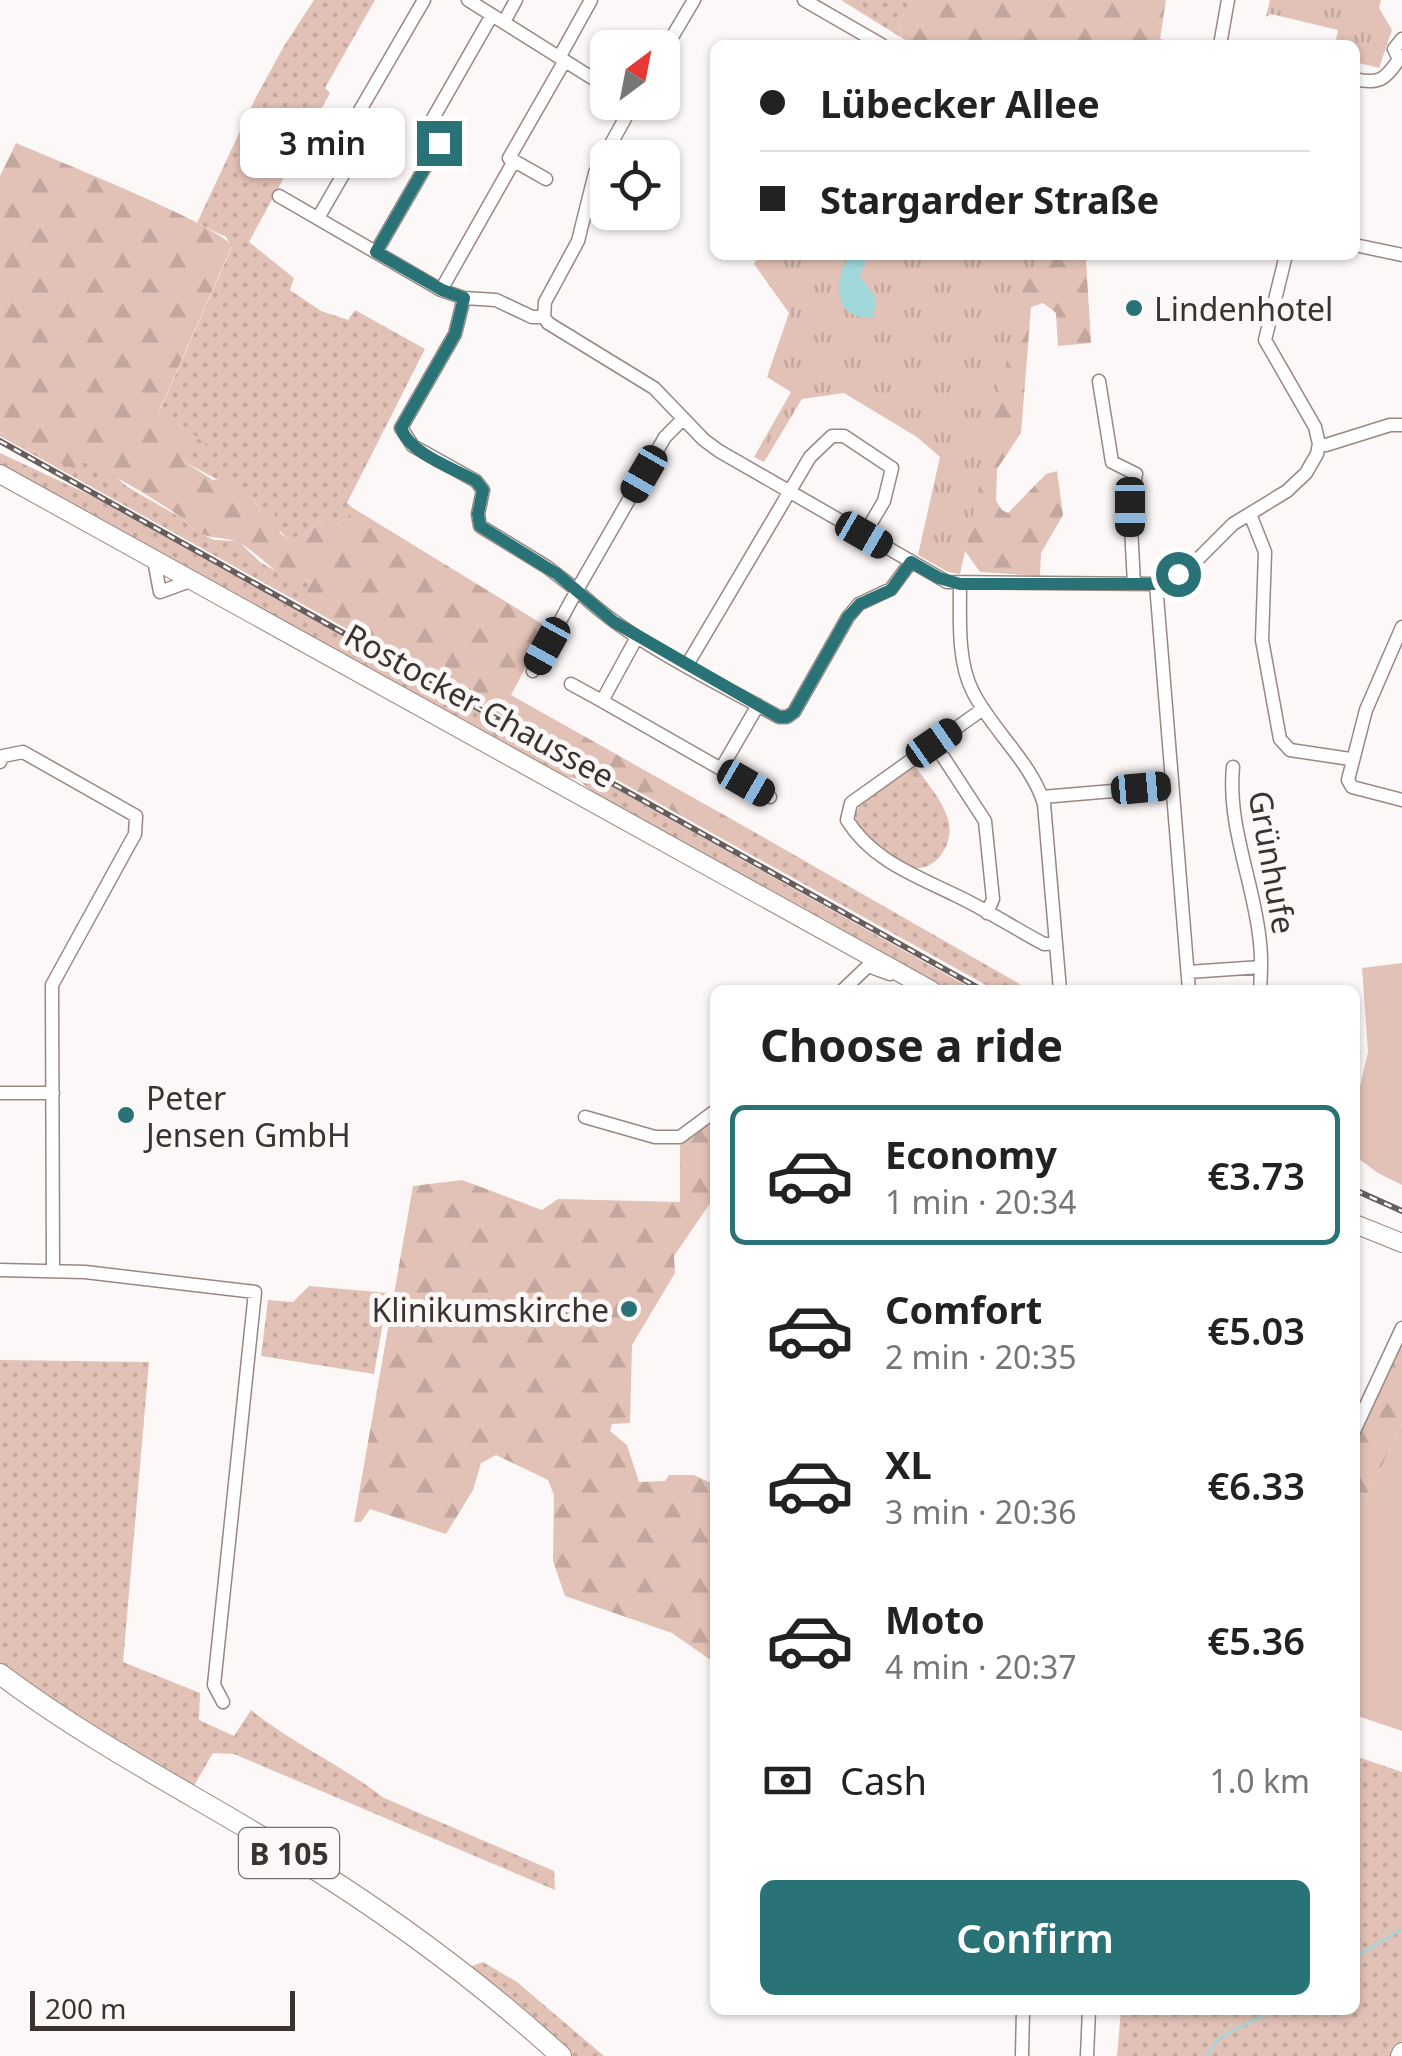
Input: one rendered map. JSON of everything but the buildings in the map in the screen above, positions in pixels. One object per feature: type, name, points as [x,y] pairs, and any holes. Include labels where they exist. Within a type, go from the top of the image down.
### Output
[{"type":"highway","name":"B 105","points":[[0,1674],[92,1736],[362,1899],[462,1972],[561,2056]]},
{"type":"main road","name":"Rostocker Chaussee","points":[[0,474],[921,985]]},
{"type":"main road","points":[[1360,1226],[1402,1242]]},
{"type":"street","points":[[318,218],[368,130],[360,112],[424,0]]},
{"type":"street","points":[[468,0],[590,77]]},
{"type":"street","points":[[376,252],[439,143],[424,134],[498,18],[516,0]]},
{"type":"street","points":[[546,179],[509,158],[591,0]]},
{"type":"street","points":[[676,30],[694,0]]},
{"type":"street","points":[[804,0],[873,40]]},
{"type":"street","points":[[1221,40],[1228,0]]},
{"type":"street","points":[[1360,80],[1377,82],[1386,78],[1400,59],[1394,48],[1402,39]]},
{"type":"street","points":[[624,120],[595,173],[578,241],[545,302],[544,317],[554,329],[654,388],[718,451],[939,578],[960,584],[1156,584],[1192,565],[1233,524],[1297,482],[1312,464],[1318,444],[1315,427],[1266,340],[1285,260]]},
{"type":"street","points":[[442,290],[514,161]]},
{"type":"street","points":[[279,196],[442,290],[464,298],[496,300],[532,318],[544,317]]},
{"type":"street","points":[[1360,245],[1402,255]]},
{"type":"street","points":[[464,298],[455,334],[401,428],[404,436],[413,446],[476,481],[483,490],[480,526],[547,567],[602,614],[638,636],[779,717],[787,717],[794,712],[848,617],[860,604],[891,590],[911,562]]},
{"type":"street","points":[[1099,381],[1112,462],[1136,474],[1130,507],[1134,584]]},
{"type":"street","points":[[533,671],[665,437],[683,419]]},
{"type":"street","points":[[1318,444],[1402,425]]},
{"type":"street","points":[[687,664],[788,492],[820,446],[832,436],[844,436],[892,468],[884,500],[864,535]]},
{"type":"street","name":"Grünhufe","points":[[1250,514],[1264,552],[1262,640],[1280,739],[1290,750],[1350,760]]},
{"type":"street","points":[[960,584],[965,670],[983,709],[1042,796],[1060,985]]},
{"type":"street","points":[[1156,584],[1189,985]]},
{"type":"street","points":[[1400,634],[1366,710],[1350,760],[1348,780],[1356,789],[1402,800]]},
{"type":"street","points":[[602,701],[638,636]]},
{"type":"street","points":[[572,684],[770,797]]},
{"type":"street","points":[[721,769],[758,705]]},
{"type":"street","points":[[983,709],[850,804],[847,820],[870,848],[888,862],[1044,944],[1056,943]]},
{"type":"street","points":[[934,743],[985,822],[993,899],[987,913]]},
{"type":"street","points":[[0,762],[3,756],[22,752],[136,816],[136,834],[52,985],[53,1270]]},
{"type":"street","name":"Grünhufe","points":[[1232,767],[1236,813],[1260,942],[1260,985]]},
{"type":"street","points":[[1042,796],[1172,786]]},
{"type":"street","name":"Rostocker Chaussee","points":[[848,985],[868,966],[917,985]]},
{"type":"street","name":"Grünhufe","points":[[1188,972],[1261,967]]},
{"type":"street","points":[[0,1093],[53,1092]]},
{"type":"street","points":[[585,1117],[654,1137],[680,1137],[710,1116]]},
{"type":"street","points":[[0,1270],[53,1270],[255,1292],[214,1685],[223,1702]]},
{"type":"street","points":[[1360,1418],[1402,1328]]},
{"type":"street","points":[[1022,2015],[1022,2056]]},
{"type":"street","points":[[1087,2056],[1089,2015]]},
{"type":"green space","points":[[314,0],[375,0],[325,88],[330,93],[249,242],[294,278],[290,290],[321,311],[348,320],[355,310],[425,349],[347,503],[353,508],[340,532],[321,520],[306,533],[289,540],[253,499],[183,461],[190,448],[159,412],[232,247],[226,237],[197,223],[256,97]]},
{"type":"green space","points":[[841,0],[911,0],[899,22],[902,38]]},
{"type":"green space","points":[[911,0],[1166,0],[1160,39],[1165,40],[906,40],[899,22]]},
{"type":"green space","points":[[1270,0],[1381,0],[1379,8],[1392,30],[1379,68],[1360,63],[1360,40],[1336,40],[1338,30],[1271,14],[1266,17]]},
{"type":"green space","points":[[16,143],[167,208],[221,236],[232,246],[159,411],[207,446],[201,454],[190,449],[183,461],[213,480],[230,478],[261,512],[266,509],[275,514],[280,533],[288,539],[306,533],[321,520],[340,531],[353,508],[547,627],[511,695],[749,829],[737,847],[302,604],[311,582],[305,579],[298,590],[292,588],[240,543],[201,534],[164,506],[103,470],[81,462],[75,469],[0,432],[0,176]]},
{"type":"green space","points":[[756,260],[1037,260],[1024,283],[960,574],[948,572],[918,555],[940,457],[917,437],[844,393],[802,399],[764,462],[754,457],[791,392],[767,377],[789,313],[754,264]]},
{"type":"green space","points":[[974,260],[1086,260],[1091,343],[1058,346],[1056,313],[1043,303],[1031,307],[1021,433],[997,469],[996,501],[1008,513],[1046,474],[1057,471],[1063,515],[1041,553],[1040,576],[980,572],[965,551],[1023,282]]},
{"type":"green space","points":[[0,432],[40,455],[93,464],[112,473],[126,486],[183,519],[192,529],[214,540],[238,541],[260,562],[289,579],[305,579],[312,583],[302,604],[0,436]]},
{"type":"green space","points":[[0,453],[109,504],[965,985],[930,985],[609,805],[577,779],[556,775],[0,465]]},
{"type":"green space","points":[[914,765],[942,805],[950,828],[947,845],[937,860],[921,868],[905,866],[887,855],[870,840],[855,816],[859,806]]},
{"type":"green space","points":[[749,829],[1021,985],[986,985],[737,847]]},
{"type":"green space","points":[[1402,963],[1402,1185],[1360,1160],[1360,1086],[1368,1052],[1362,968]]},
{"type":"green space","points":[[710,1115],[710,1203],[674,1256],[675,1273],[632,1345],[630,1423],[612,1424],[610,1431],[627,1445],[639,1482],[665,1481],[669,1475],[694,1475],[710,1483],[710,1660],[672,1633],[565,1596],[553,1561],[554,1495],[548,1480],[496,1455],[481,1463],[473,1490],[446,1534],[370,1509],[361,1522],[354,1522],[413,1186],[462,1180],[542,1210],[558,1199],[680,1202],[680,1137]]},
{"type":"green space","points":[[309,1286],[388,1293],[374,1374],[261,1356],[268,1300],[293,1302]]},
{"type":"green space","points":[[1402,1328],[1402,1424],[1360,1512],[1360,1418]]},
{"type":"green space","points":[[0,1360],[149,1362],[123,1662],[200,1693],[199,1720],[234,1736],[251,1710],[384,1798],[554,1871],[555,1890],[234,1754],[213,1753],[192,1789],[0,1667]]},
{"type":"green space","points":[[1402,1424],[1402,1731],[1360,1717],[1360,1512]]},
{"type":"green space","points":[[1360,1758],[1402,1772],[1402,2040],[1393,2056],[1117,2056],[1121,2015],[1360,2015]]},
{"type":"green space","points":[[483,1962],[517,1982],[604,2056],[571,2056],[466,1968]]},
{"type":"water","points":[[847,260],[866,260],[860,276],[876,298],[873,318],[860,317],[843,305],[839,287]]},
{"type":"waterway","points":[[1360,1954],[1402,1929]]},
{"type":"waterway","points":[[1206,2056],[1220,2037],[1265,2015]]},
{"type":"railway","points":[[0,441],[973,985]]},
{"type":"railway","points":[[1360,1192],[1402,1211]]},
{"type":"place","name":"Lindenhotel","points":[[1134,308]]},
{"type":"place","name":"Peter Jensen GmbH","points":[[126,1115]]},
{"type":"place","name":"Klinikumskirche","points":[[629,1309]]},
{"type":"route","points":[[439,143],[376,252],[451,295],[464,298],[455,334],[401,428],[404,436],[413,446],[476,481],[483,490],[480,526],[557,574],[602,614],[638,636],[779,717],[787,717],[794,712],[848,617],[860,604],[891,590],[911,562],[939,578],[960,584],[1156,584],[1178,574]]}]
